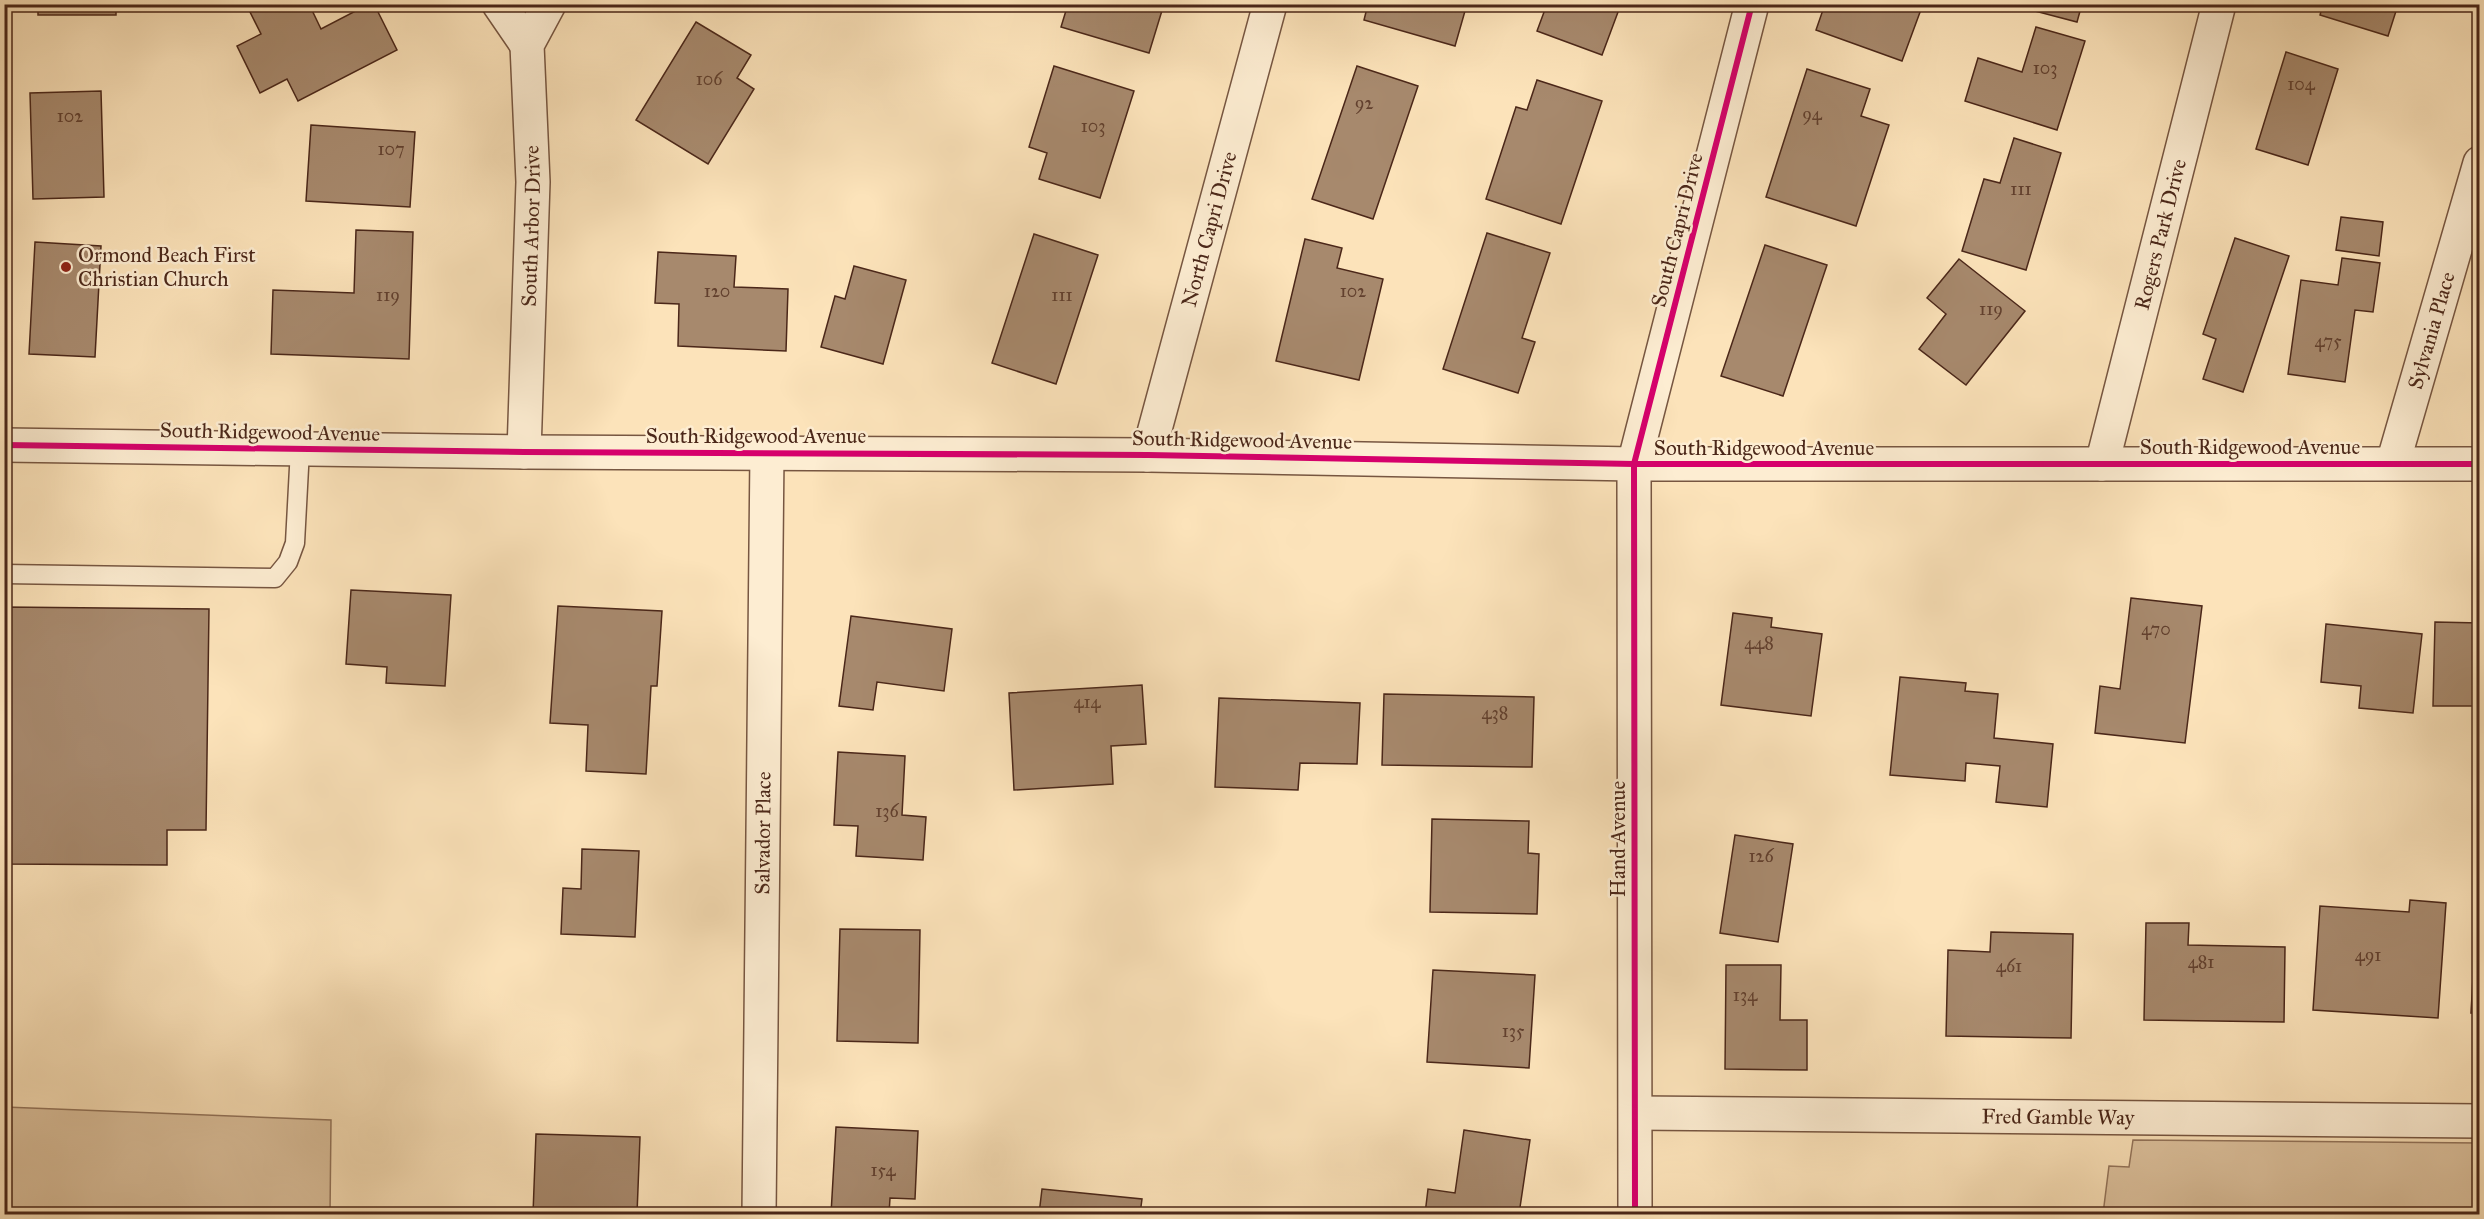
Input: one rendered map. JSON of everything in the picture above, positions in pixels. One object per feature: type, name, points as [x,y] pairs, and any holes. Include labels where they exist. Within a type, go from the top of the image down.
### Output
[{"type":"street","points":[[499,4],[527,45],[549,4]]},
{"type":"street","name":"North Capri Drive","points":[[1148,454],[1270,4]]},
{"type":"street","name":"South Capri Drive","points":[[1634,464],[1752,4]]},
{"type":"street","name":"Rogers Park Drive","points":[[2102,464],[2219,4]]},
{"type":"street","name":"South Arbor Drive","points":[[524,452],[533,182],[527,45]]},
{"type":"street","name":"Sylvania Place","points":[[2393,463],[2480,163]]},
{"type":"street","name":"South Ridgewood Avenue","points":[[4,445],[524,452],[1148,454],[1634,464],[2480,464]]},
{"type":"street","name":"Salvador Place","points":[[759,1215],[767,453]]},
{"type":"street","name":"Hand Avenue","points":[[1634,464],[1635,1215]]},
{"type":"street","name":"Fred Gamble Way","points":[[1636,1113],[2480,1121]]},
{"type":"lane","points":[[4,574],[275,578],[288,561],[295,543],[300,449]]},
{"type":"shaded area","points":[[5,1107],[331,1120],[330,1214],[5,1214]]},
{"type":"shaded area","points":[[2133,1140],[2479,1143],[2479,1214],[2103,1214],[2109,1166],[2129,1167]]},
{"type":"building","points":[[38,4],[116,4],[116,15],[38,15]]},
{"type":"building","points":[[246,4],[309,4],[321,29],[369,4],[374,4],[397,50],[298,101],[287,79],[260,93],[237,46],[261,34]]},
{"type":"building","points":[[1068,4],[1164,4],[1149,53],[1061,27]]},
{"type":"building","points":[[1368,4],[1467,4],[1455,46],[1364,20]]},
{"type":"building","points":[[1547,4],[1621,4],[1602,55],[1537,31]]},
{"type":"building","points":[[1825,4],[1923,4],[1902,61],[1816,30]]},
{"type":"building","points":[[2024,4],[2082,4],[2077,22],[2023,8]]},
{"type":"building","points":[[2323,4],[2386,4],[2397,8],[2388,36],[2320,15]]},
{"type":"building","points":[[696,22],[751,55],[737,78],[754,89],[708,164],[636,120]]},
{"type":"building","points":[[2036,27],[2085,41],[2057,130],[1965,101],[1978,58],[2022,72]]},
{"type":"building","points":[[2286,52],[2338,69],[2308,165],[2256,149]]},
{"type":"building","points":[[1054,66],[1134,91],[1100,198],[1039,179],[1047,153],[1029,147]]},
{"type":"building","points":[[1357,66],[1418,86],[1373,219],[1312,199]]},
{"type":"building","points":[[1807,69],[1870,89],[1861,116],[1889,125],[1856,226],[1766,197]]},
{"type":"building","points":[[1537,80],[1602,101],[1561,224],[1486,199],[1516,107],[1527,110]]},
{"type":"building","points":[[101,91],[104,197],[33,199],[30,93]]},
{"type":"building","points":[[311,125],[415,132],[410,207],[306,201]]},
{"type":"building","points":[[2014,138],[2061,153],[2026,270],[1962,251],[1984,179],[2000,183]]},
{"type":"building","points":[[2341,217],[2383,222],[2379,256],[2336,250]]},
{"type":"building","points":[[356,230],[413,232],[409,359],[271,354],[273,290],[354,293]]},
{"type":"building","points":[[1487,233],[1550,253],[1522,338],[1535,342],[1518,393],[1443,369]]},
{"type":"building","points":[[1034,234],[1098,255],[1056,384],[992,363]]},
{"type":"building","points":[[2235,238],[2289,256],[2243,392],[2203,379],[2216,339],[2203,334]]},
{"type":"building","points":[[1305,239],[1342,248],[1337,268],[1383,279],[1359,380],[1276,361]]},
{"type":"building","points":[[35,242],[101,246],[95,357],[29,354]]},
{"type":"building","points":[[1765,245],[1827,265],[1783,396],[1721,376]]},
{"type":"building","points":[[658,252],[736,256],[734,287],[788,289],[786,351],[678,346],[679,304],[655,303]]},
{"type":"building","points":[[2342,258],[2380,263],[2373,312],[2355,310],[2345,382],[2288,374],[2301,280],[2338,285]]},
{"type":"building","points":[[1959,259],[2025,311],[1966,385],[1919,349],[1946,314],[1927,298]]},
{"type":"building","points":[[854,266],[906,280],[883,364],[821,347],[835,296],[845,299]]},
{"type":"building","points":[[351,590],[451,595],[445,686],[386,683],[387,667],[346,664]]},
{"type":"building","points":[[2131,598],[2202,606],[2185,743],[2095,733],[2100,686],[2120,689]]},
{"type":"building","points":[[558,606],[662,611],[657,686],[651,686],[646,774],[586,771],[588,725],[550,723]]},
{"type":"building","points":[[4,607],[209,609],[206,830],[167,830],[167,865],[4,864]]},
{"type":"building","points":[[1733,613],[1772,618],[1771,627],[1822,634],[1811,716],[1721,705]]},
{"type":"building","points":[[851,616],[952,629],[944,691],[877,682],[873,710],[839,706]]},
{"type":"building","points":[[2435,622],[2480,623],[2480,706],[2433,706]]},
{"type":"building","points":[[2326,624],[2422,634],[2413,713],[2359,708],[2361,686],[2321,682]]},
{"type":"building","points":[[1900,677],[1966,683],[1965,691],[1998,694],[1994,738],[2053,744],[2047,807],[1996,802],[2000,766],[1966,763],[1965,781],[1890,775]]},
{"type":"building","points":[[1142,685],[1146,744],[1111,746],[1113,784],[1014,790],[1009,693]]},
{"type":"building","points":[[1384,694],[1534,697],[1532,767],[1382,765]]},
{"type":"building","points":[[1219,698],[1360,703],[1357,764],[1300,763],[1298,790],[1215,787]]},
{"type":"building","points":[[838,752],[905,756],[902,815],[926,817],[923,860],[856,856],[858,826],[834,825]]},
{"type":"building","points":[[1432,819],[1529,821],[1528,853],[1539,854],[1537,914],[1430,912]]},
{"type":"building","points":[[1735,835],[1793,844],[1778,942],[1720,933]]},
{"type":"building","points":[[582,849],[639,851],[635,937],[561,934],[563,888],[581,889]]},
{"type":"building","points":[[2410,900],[2446,903],[2438,1018],[2313,1010],[2320,906],[2409,912]]},
{"type":"building","points":[[2477,907],[2480,908],[2480,1013],[2471,1013]]},
{"type":"building","points":[[2146,923],[2189,923],[2188,945],[2285,947],[2284,1022],[2144,1020]]},
{"type":"building","points":[[840,929],[920,930],[918,1043],[837,1041]]},
{"type":"building","points":[[1991,932],[2073,934],[2071,1038],[1946,1036],[1948,950],[1990,952]]},
{"type":"building","points":[[1726,965],[1781,965],[1780,1020],[1807,1020],[1807,1070],[1725,1069]]},
{"type":"building","points":[[1433,970],[1535,975],[1529,1068],[1427,1062]]},
{"type":"building","points":[[836,1127],[918,1131],[915,1199],[890,1198],[889,1214],[831,1214]]},
{"type":"building","points":[[1464,1130],[1530,1140],[1519,1214],[1425,1214],[1428,1189],[1455,1193]]},
{"type":"building","points":[[536,1134],[640,1137],[637,1214],[533,1214]]},
{"type":"building","points":[[1042,1189],[1142,1199],[1140,1214],[1039,1214]]},
{"type":"cycle path","points":[[1635,1214],[1634,464],[1752,4]]},
{"type":"cycle path","points":[[4,445],[524,452],[1148,455],[1634,464],[2480,464]]},
{"type":"place","name":"Ormond Beach First Christian Church","points":[[66,267]]}]
